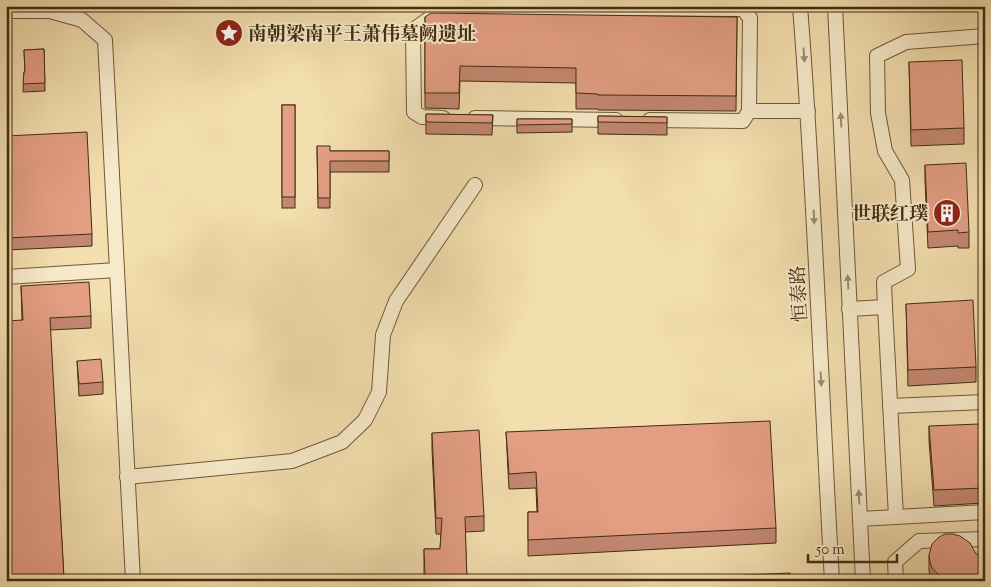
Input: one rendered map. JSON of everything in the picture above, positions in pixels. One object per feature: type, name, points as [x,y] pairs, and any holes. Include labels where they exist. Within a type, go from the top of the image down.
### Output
[{"type":"street","name":"恒泰路","points":[[800,6],[808,110],[822,418],[832,581]]},
{"type":"street","points":[[835,6],[863,581]]},
{"type":"street","points":[[446,7],[743,9],[750,18],[749,111],[743,121],[422,117],[414,112],[413,30],[446,7]]},
{"type":"street","points":[[6,11],[50,12],[82,20],[105,40],[133,581]]},
{"type":"street","points":[[896,516],[884,282],[908,269],[902,180],[885,151],[878,113],[877,56],[906,42],[985,36]]},
{"type":"street","points":[[749,111],[808,110]]},
{"type":"street","points":[[127,477],[292,461],[342,442],[365,420],[379,392],[383,335],[396,301],[475,186]]},
{"type":"street","points":[[6,277],[117,270]]},
{"type":"street","points":[[849,309],[885,307]]},
{"type":"street","points":[[890,406],[985,402]]},
{"type":"street","points":[[860,519],[985,512]]},
{"type":"street","points":[[896,581],[895,562],[919,542],[985,538]]},
{"type":"building","points":[[431,13],[737,17],[736,96],[598,95],[576,93],[576,68],[460,66],[459,93],[425,93],[425,17]]},
{"type":"building","points":[[44,49],[45,83],[23,84],[25,72],[24,50]]},
{"type":"building","points":[[962,60],[964,128],[911,130],[909,62]]},
{"type":"building","points":[[282,105],[295,105],[295,197],[282,197]]},
{"type":"building","points":[[426,114],[493,115],[492,123],[426,122]]},
{"type":"building","points":[[598,116],[667,117],[667,123],[598,122]]},
{"type":"building","points":[[517,119],[572,119],[572,124],[517,125]]},
{"type":"building","points":[[87,132],[92,234],[6,238],[6,136]]},
{"type":"building","points":[[317,146],[330,146],[330,151],[389,151],[389,161],[330,161],[330,198],[318,198]]},
{"type":"building","name":"世联红璞","points":[[966,163],[969,232],[958,233],[958,230],[928,232],[925,165]]},
{"type":"building","points":[[89,282],[91,316],[50,318],[64,579],[117,576],[118,581],[6,581],[6,321],[23,320],[21,286]]},
{"type":"building","points":[[973,300],[976,367],[908,370],[906,304]]},
{"type":"building","points":[[101,359],[103,382],[79,384],[77,361]]},
{"type":"building","points":[[770,421],[776,528],[528,540],[528,512],[538,512],[536,472],[509,474],[506,432]]},
{"type":"building","points":[[979,424],[984,488],[934,490],[929,426]]},
{"type":"building","points":[[479,430],[484,516],[465,517],[467,581],[436,581],[435,577],[425,577],[424,549],[440,549],[442,518],[436,518],[432,433]]},
{"type":"building","points":[[945,534],[960,536],[970,543],[976,554],[985,554],[985,581],[948,581],[932,568],[929,555],[932,544]]},
{"type":"building","points":[[790,573],[790,581],[624,581]]},
{"type":"place","name":"南朝梁南平王萧伟墓阙遗址","points":[[229,33]]},
{"type":"place","name":"世联红璞","points":[[947,213]]}]
